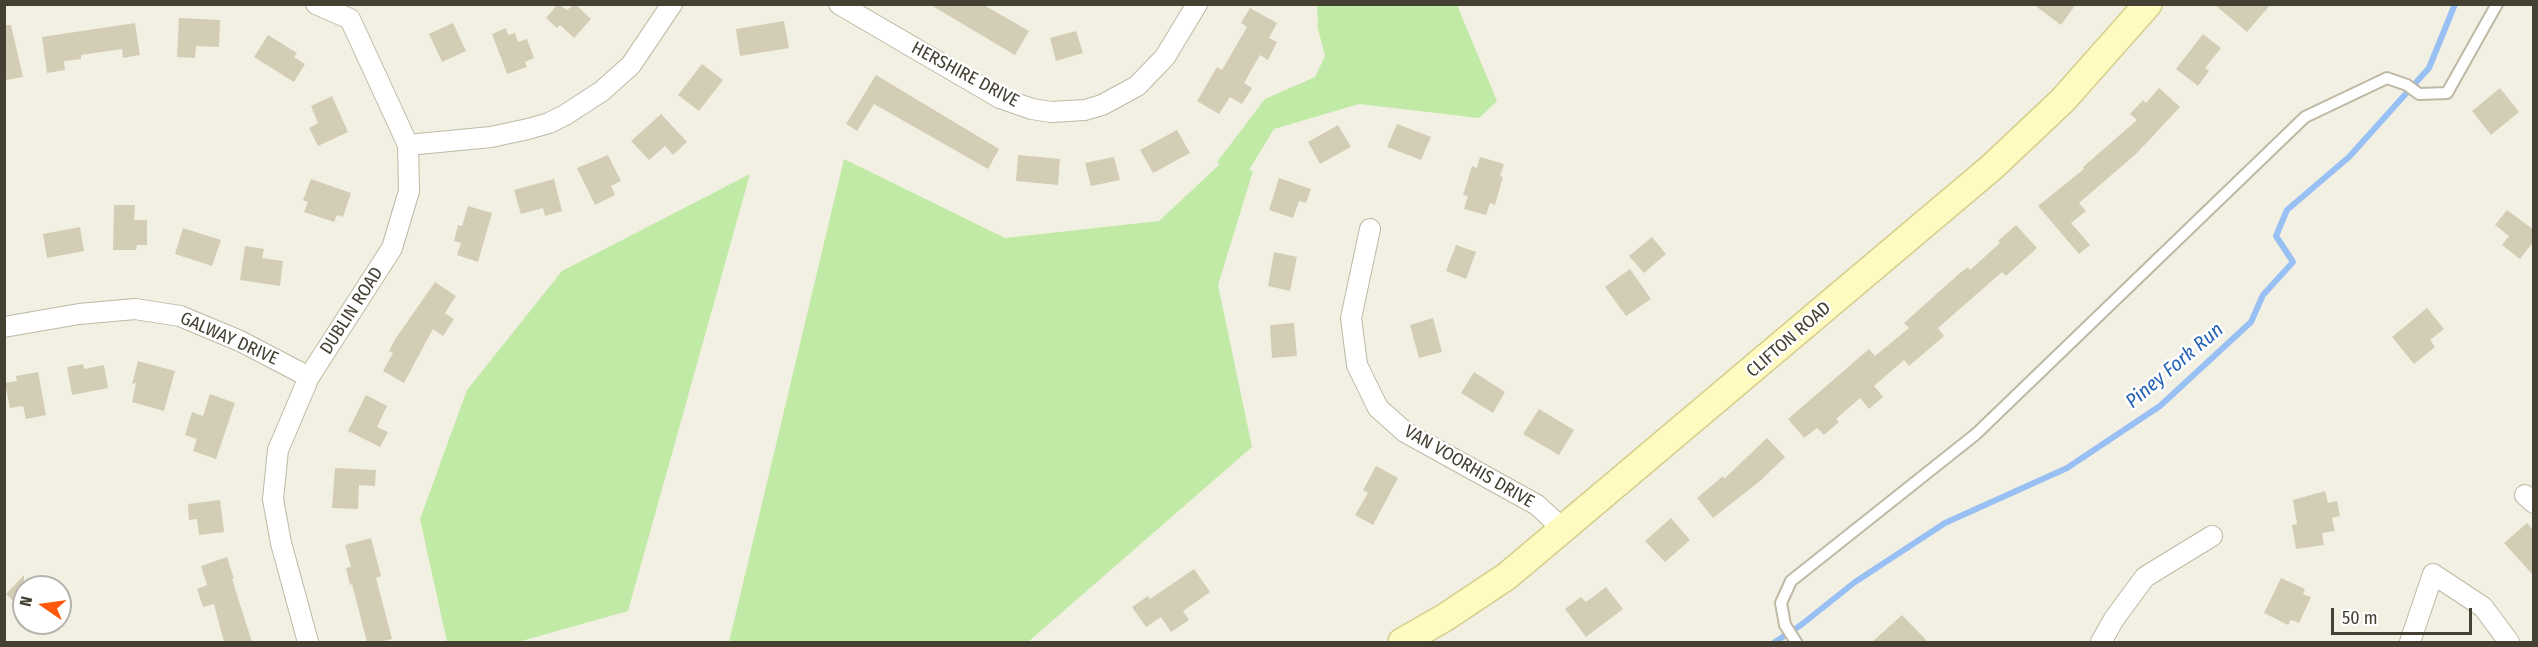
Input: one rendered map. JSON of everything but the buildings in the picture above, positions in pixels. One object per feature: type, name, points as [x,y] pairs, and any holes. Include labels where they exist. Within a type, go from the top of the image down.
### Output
[{"type":"main road","name":"CLIFTON ROAD","points":[[1402,642],[1476,598],[1564,530],[1992,167],[2063,100],[2148,4]]},
{"type":"street","name":"DUBLIN ROAD","points":[[308,642],[281,543],[273,499],[278,450],[309,376],[392,248],[409,191],[408,145],[350,19],[316,4]]},
{"type":"street","points":[[408,145],[491,137],[549,123],[565,115],[602,91],[631,64],[672,4]]},
{"type":"street","name":"HERSHIRE DRIVE","points":[[839,4],[1000,98],[1051,112],[1068,112],[1094,107],[1137,86],[1165,57],[1197,4]]},
{"type":"street","name":"VAN VOORHIS DRIVE","points":[[1370,229],[1351,318],[1357,365],[1378,408],[1405,432],[1537,505],[1564,530]]},
{"type":"street","name":"GALWAY DRIVE","points":[[4,327],[79,314],[135,309],[180,316],[240,341],[309,376]]},
{"type":"street","points":[[2101,642],[2114,619],[2145,577],[2212,536]]},
{"type":"street","points":[[2409,642],[2433,574],[2483,607],[2509,642]]},
{"type":"lane","points":[[1795,641],[1785,625],[1781,603],[1791,581],[1976,434],[2305,117],[2387,78],[2407,85],[2419,94],[2447,93],[2497,4]]},
{"type":"green space","points":[[1317,5],[1457,5],[1497,101],[1479,118],[1359,104],[1274,129],[1249,170],[1253,171],[1218,285],[1252,447],[1028,642],[729,642],[844,159],[1005,238],[1159,221],[1220,164],[1217,162],[1265,99],[1315,77],[1325,56],[1318,29]]},
{"type":"green space","points":[[750,174],[628,611],[518,642],[447,642],[420,519],[467,390],[562,271]]},
{"type":"waterway","name":"Piney Fork Run","points":[[1775,642],[1801,625],[1855,582],[1945,523],[2067,468],[2160,406],[2251,322],[2263,295],[2293,262],[2276,236],[2287,210],[2349,157],[2429,68],[2455,4]]}]
